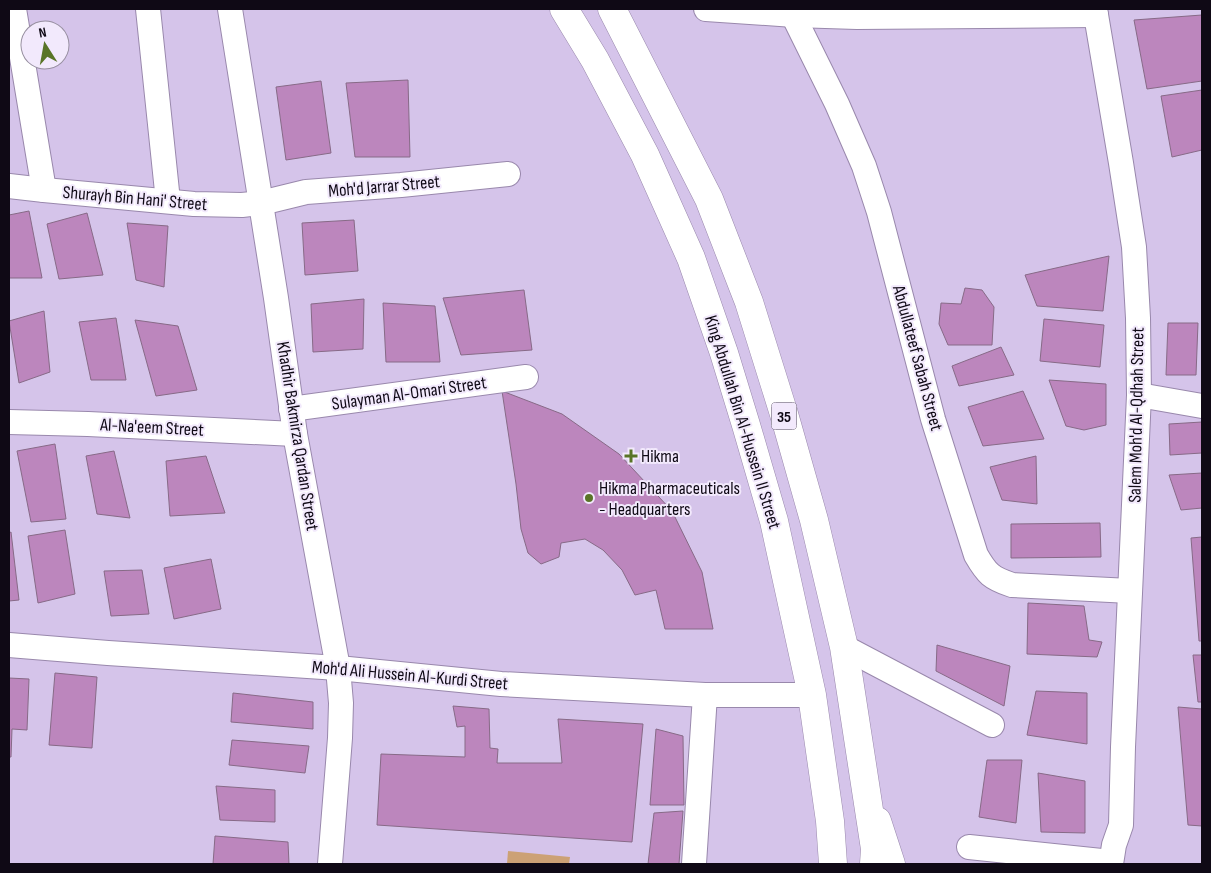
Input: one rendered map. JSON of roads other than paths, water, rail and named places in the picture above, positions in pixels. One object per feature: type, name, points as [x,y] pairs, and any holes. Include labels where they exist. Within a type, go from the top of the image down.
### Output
[{"type":"main road","name":"King Abdullah Bin Al-Hussein II Street","points":[[564,9],[595,60],[645,155],[691,258],[724,353],[774,521],[812,695],[830,821],[833,864]]},
{"type":"main road","name":"35","points":[[612,9],[709,199],[749,302],[784,414],[814,520],[844,647],[867,795],[880,859]]},
{"type":"main road","points":[[827,864],[830,821]]},
{"type":"street","points":[[14,9],[44,190]]},
{"type":"street","points":[[148,9],[168,201]]},
{"type":"street","name":"Khadhir Bakmirza Qardan Street","points":[[230,9],[295,434],[338,668],[340,738],[330,864]]},
{"type":"street","points":[[706,9],[857,13],[1096,12]]},
{"type":"street","name":"Abdullateef Sabah Street","points":[[792,12],[837,104],[867,175],[879,212],[933,419],[976,555],[985,570],[997,580],[1012,585],[1130,591]]},
{"type":"street","name":"Salem Moh'd Al-Qdhah Street","points":[[1096,12],[1134,247],[1138,318],[1139,395],[1121,825],[1124,833],[1121,862]]},
{"type":"street","name":"Moh'd Jarrar Street","points":[[261,203],[306,192],[508,174]]},
{"type":"street","name":"Shurayh Bin Hani' Street","points":[[9,186],[222,206],[261,203]]},
{"type":"street","name":"Sulayman Al-Omari Street","points":[[292,409],[526,377]]},
{"type":"street","points":[[1139,395],[1202,406]]},
{"type":"street","name":"Al-Na'eem Street","points":[[9,422],[295,434]]},
{"type":"street","name":"Moh'd Ali Hussein Al-Kurdi Street","points":[[9,645],[338,668],[501,684],[705,695],[812,695]]},
{"type":"street","points":[[844,647],[992,726]]},
{"type":"street","points":[[694,864],[705,695]]},
{"type":"street","points":[[969,847],[1121,862]]},
{"type":"place","name":"Hikma","points":[[631,456]]},
{"type":"place","name":"Hikma Pharmaceuticals - Headquarters","points":[[589,498]]}]
